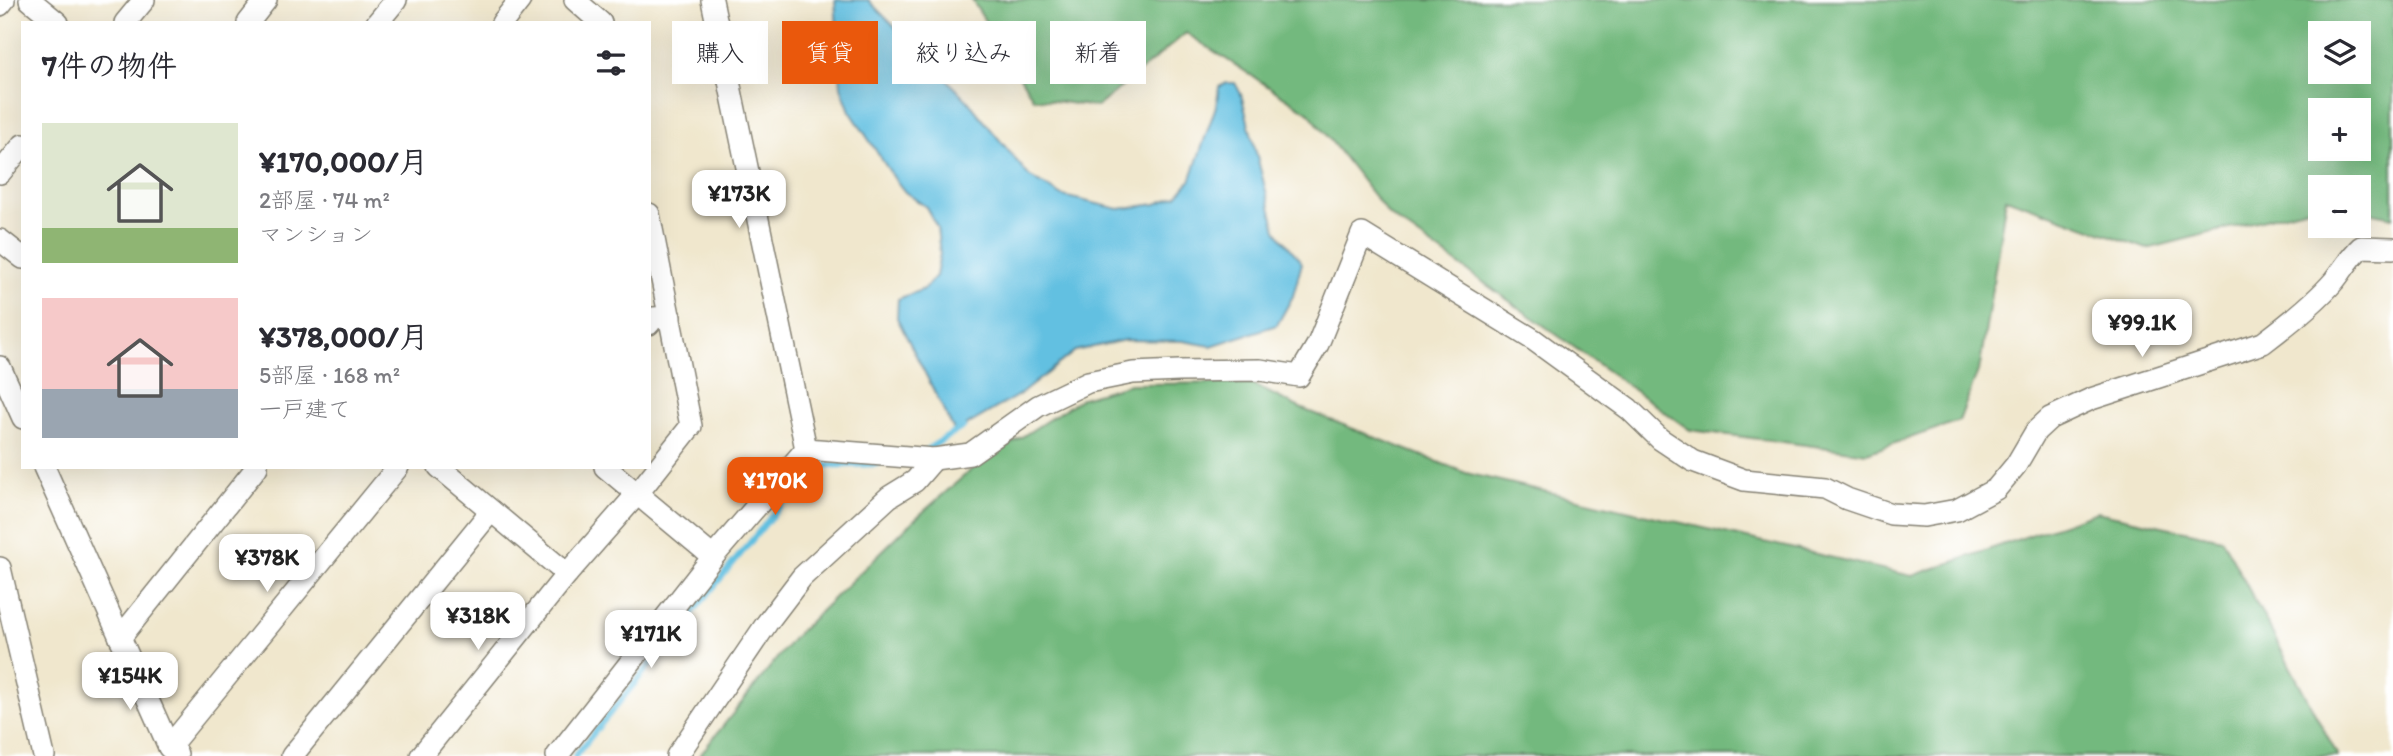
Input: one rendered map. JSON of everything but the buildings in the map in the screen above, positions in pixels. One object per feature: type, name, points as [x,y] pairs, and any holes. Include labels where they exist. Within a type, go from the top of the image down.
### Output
[{"type":"street","points":[[0,5],[4,0]]},
{"type":"street","points":[[30,0],[56,21]]},
{"type":"street","points":[[127,21],[144,0]]},
{"type":"street","points":[[250,21],[266,0]]},
{"type":"street","points":[[379,21],[396,0]]},
{"type":"street","points":[[504,21],[520,0]]},
{"type":"street","points":[[575,0],[599,21]]},
{"type":"street","points":[[712,0],[806,449]]},
{"type":"street","points":[[0,173],[21,147]]},
{"type":"street","points":[[421,756],[567,574],[638,494],[691,426],[651,224]]},
{"type":"street","points":[[806,449],[934,459],[970,454],[1038,406],[1088,382],[1133,373],[1179,370],[1260,370],[1299,376],[1318,344],[1362,234],[1534,340],[1629,409],[1660,439],[1693,461],[1744,480],[1811,485],[1891,514],[1924,516],[1956,510],[1996,489],[2016,465],[2036,432],[2050,418],[2091,399],[2263,343],[2333,282],[2351,256],[2361,247],[2393,248]]},
{"type":"street","points":[[0,240],[21,256]]},
{"type":"street","points":[[651,321],[653,318],[670,317]]},
{"type":"street","points":[[0,367],[21,414]]},
{"type":"street","points":[[557,756],[713,557],[806,449]]},
{"type":"street","points":[[677,756],[767,623],[802,577],[889,497],[915,481],[934,459]]},
{"type":"street","points":[[45,469],[174,752],[396,469]]},
{"type":"street","points":[[120,638],[255,469]]},
{"type":"street","points":[[441,469],[567,574]]},
{"type":"street","points":[[607,469],[713,557]]},
{"type":"street","points":[[292,756],[491,511]]},
{"type":"street","points":[[0,568],[44,756]]},
{"type":"green space","points":[[972,0],[2393,0],[2393,217],[2371,212],[2371,175],[2308,175],[2308,208],[2147,249],[2006,198],[1980,366],[1959,421],[1867,453],[1690,430],[1389,215],[1309,113],[1186,33],[1146,66],[1146,21],[1050,21],[1050,84],[1125,84],[1097,107],[1033,98],[1024,84],[1036,84],[1036,21],[985,21]]},
{"type":"green space","points":[[1250,383],[1300,408],[1466,473],[1912,576],[2097,512],[2222,539],[2338,756],[699,756],[794,637],[915,519],[972,469],[1082,398],[1130,384]]},
{"type":"water","points":[[835,0],[868,0],[892,24],[892,84],[951,84],[1029,176],[1063,196],[1119,209],[1156,204],[1177,196],[1190,181],[1217,103],[1219,87],[1235,83],[1241,94],[1276,230],[1302,263],[1293,296],[1277,325],[1211,346],[1183,341],[1125,340],[1075,351],[1022,393],[955,432],[897,318],[898,299],[924,289],[936,276],[940,254],[937,227],[926,207],[905,192],[894,178],[850,111],[841,87],[841,84],[878,84],[878,21],[836,21]]},
{"type":"waterway","points":[[926,450],[963,427]]},
{"type":"waterway","points":[[575,756],[807,473],[821,466],[877,464]]}]
